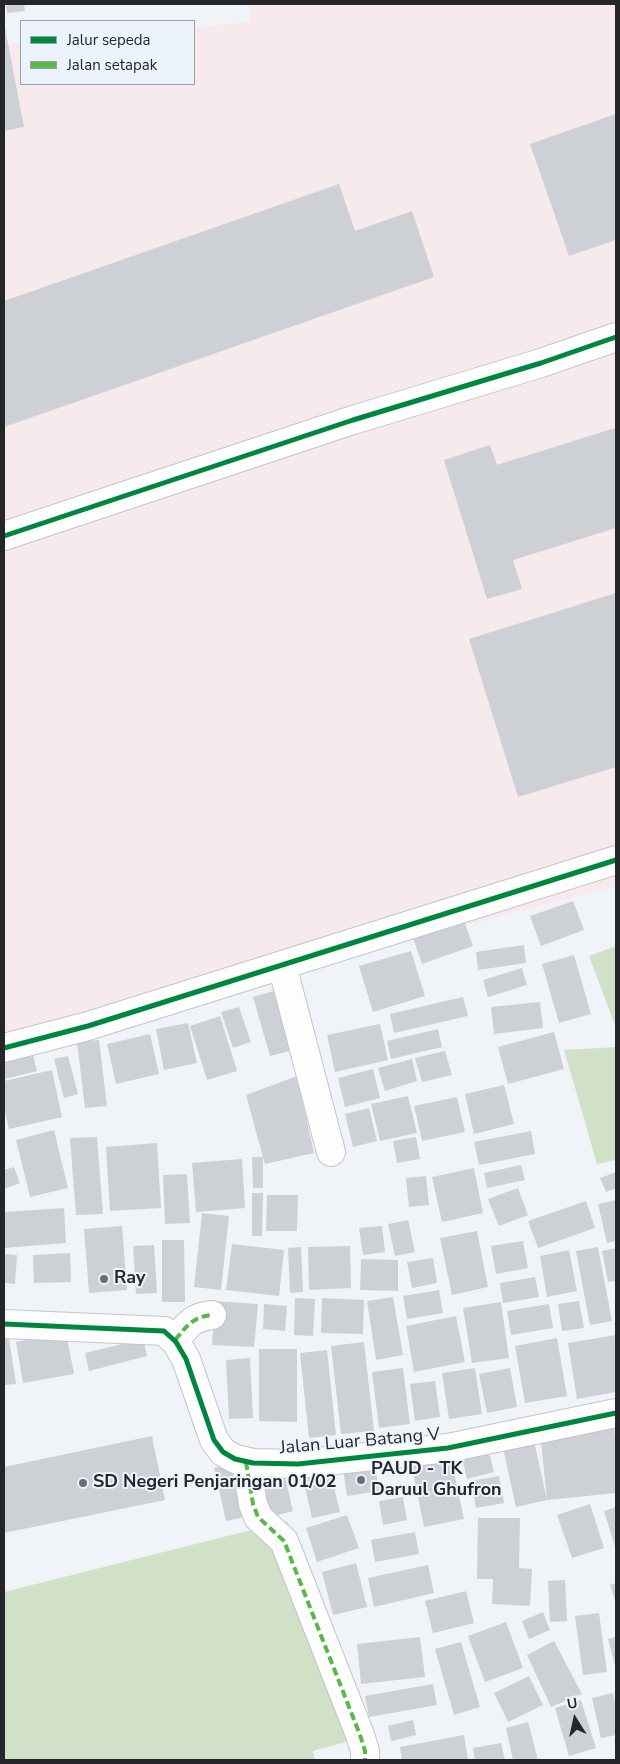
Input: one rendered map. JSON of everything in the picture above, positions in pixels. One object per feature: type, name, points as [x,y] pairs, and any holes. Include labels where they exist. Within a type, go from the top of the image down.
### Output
[{"type":"street","points":[[4,536],[353,420],[541,363],[616,337]]},
{"type":"street","points":[[4,1048],[88,1026],[616,860]]},
{"type":"street","points":[[282,965],[331,1152]]},
{"type":"street","points":[[4,1324],[164,1330],[175,1340],[193,1320],[212,1315]]},
{"type":"street","name":"Jalan Luar Batang V","points":[[175,1340],[186,1359],[214,1440],[223,1452],[235,1459],[246,1462],[298,1464],[448,1448],[616,1413]]},
{"type":"street","points":[[246,1462],[253,1504],[258,1517],[284,1541],[360,1736],[365,1751],[365,1760]]},
{"type":"shaded area","points":[[248,4],[616,4],[616,886],[4,1046],[4,44],[20,42],[20,85],[195,85],[195,27],[250,22]]},
{"type":"green space","points":[[616,946],[616,1028],[589,956]]},
{"type":"green space","points":[[616,1047],[616,1160],[597,1164],[564,1050]]},
{"type":"green space","points":[[287,1521],[364,1737],[313,1751],[315,1760],[4,1760],[4,1592]]},
{"type":"building","points":[[6,4],[24,4],[25,11],[7,13]]},
{"type":"building","points":[[4,29],[24,127],[4,131]]},
{"type":"building","points":[[616,114],[616,240],[569,256],[530,144]]},
{"type":"building","points":[[339,184],[355,231],[412,211],[434,277],[4,427],[4,301]]},
{"type":"building","points":[[615,428],[616,528],[513,560],[522,589],[487,599],[444,460],[490,445],[497,465]]},
{"type":"building","points":[[616,593],[616,767],[518,797],[469,639]]},
{"type":"building","points":[[573,901],[584,930],[541,946],[530,916]]},
{"type":"building","points":[[464,921],[473,946],[422,964],[413,938]]},
{"type":"building","points":[[524,945],[526,963],[478,970],[476,952]]},
{"type":"building","points":[[411,951],[425,996],[373,1012],[359,966]]},
{"type":"building","points":[[574,955],[591,1014],[559,1023],[542,964]]},
{"type":"building","points":[[522,968],[527,985],[488,997],[483,980]]},
{"type":"building","points":[[277,990],[294,1050],[270,1056],[253,997]]},
{"type":"building","points":[[463,997],[468,1016],[394,1033],[390,1014]]},
{"type":"building","points":[[540,1002],[543,1028],[494,1034],[491,1007]]},
{"type":"building","points":[[239,1007],[251,1042],[233,1048],[221,1012]]},
{"type":"building","points":[[220,1016],[237,1071],[207,1080],[190,1026]]},
{"type":"building","points":[[188,1023],[197,1063],[164,1070],[156,1029]]},
{"type":"building","points":[[380,1024],[388,1060],[335,1072],[327,1035]]},
{"type":"building","points":[[438,1029],[442,1047],[391,1059],[387,1041]]},
{"type":"building","points":[[554,1032],[564,1069],[508,1084],[498,1047]]},
{"type":"building","points":[[150,1034],[159,1074],[116,1084],[107,1044]]},
{"type":"building","points":[[99,1040],[107,1106],[85,1108],[77,1042]]},
{"type":"building","points":[[31,1046],[37,1071],[5,1079],[4,1053]]},
{"type":"building","points":[[445,1051],[452,1075],[422,1082],[415,1058]]},
{"type":"building","points":[[68,1056],[78,1094],[64,1098],[54,1059]]},
{"type":"building","points":[[412,1059],[417,1081],[385,1091],[378,1068]]},
{"type":"building","points":[[373,1069],[380,1098],[345,1107],[338,1078]]},
{"type":"building","points":[[52,1070],[62,1117],[9,1129],[4,1107],[4,1081]]},
{"type":"building","points":[[297,1076],[314,1153],[265,1164],[246,1095]]},
{"type":"building","points":[[504,1085],[514,1124],[474,1134],[465,1094]]},
{"type":"building","points":[[408,1096],[417,1133],[380,1141],[371,1104]]},
{"type":"building","points":[[457,1097],[465,1132],[422,1141],[414,1106]]},
{"type":"building","points":[[369,1108],[377,1141],[353,1147],[345,1114]]},
{"type":"building","points":[[54,1130],[68,1188],[30,1197],[16,1140]]},
{"type":"building","points":[[531,1131],[535,1154],[479,1165],[474,1142]]},
{"type":"building","points":[[97,1137],[103,1214],[76,1215],[70,1138]]},
{"type":"building","points":[[416,1137],[420,1159],[397,1163],[393,1141]]},
{"type":"building","points":[[157,1143],[161,1208],[110,1211],[106,1147]]},
{"type":"building","points":[[252,1157],[263,1157],[263,1188],[253,1188]]},
{"type":"building","points":[[242,1159],[245,1208],[196,1212],[192,1163]]},
{"type":"building","points":[[521,1165],[525,1180],[487,1188],[484,1173]]},
{"type":"building","points":[[14,1167],[20,1183],[4,1189],[4,1170]]},
{"type":"building","points":[[474,1168],[483,1213],[442,1222],[432,1177]]},
{"type":"building","points":[[616,1172],[616,1188],[606,1192],[600,1178]]},
{"type":"building","points":[[187,1174],[190,1223],[165,1224],[163,1175]]},
{"type":"building","points":[[426,1176],[429,1205],[409,1207],[406,1178]]},
{"type":"building","points":[[518,1188],[528,1215],[499,1226],[488,1199]]},
{"type":"building","points":[[252,1193],[263,1193],[262,1236],[252,1236]]},
{"type":"building","points":[[267,1195],[298,1195],[297,1231],[266,1231]]},
{"type":"building","points":[[616,1200],[616,1241],[607,1243],[598,1204]]},
{"type":"building","points":[[586,1201],[595,1228],[538,1248],[528,1221]]},
{"type":"building","points":[[64,1208],[66,1243],[4,1248],[4,1212]]},
{"type":"building","points":[[202,1213],[229,1216],[221,1290],[194,1287]]},
{"type":"building","points":[[408,1220],[415,1252],[395,1256],[388,1224]]},
{"type":"building","points":[[122,1226],[127,1290],[89,1293],[84,1229]]},
{"type":"building","points":[[382,1226],[385,1252],[363,1255],[359,1228]]},
{"type":"building","points":[[477,1231],[488,1287],[452,1295],[440,1238]]},
{"type":"building","points":[[162,1240],[184,1240],[185,1302],[162,1302]]},
{"type":"building","points":[[523,1241],[528,1268],[496,1274],[491,1246]]},
{"type":"building","points":[[232,1244],[284,1250],[279,1296],[226,1290]]},
{"type":"building","points":[[154,1245],[157,1293],[136,1294],[133,1246]]},
{"type":"building","points":[[350,1246],[351,1288],[309,1290],[308,1247]]},
{"type":"building","points":[[301,1247],[303,1292],[290,1293],[288,1248]]},
{"type":"building","points":[[598,1247],[612,1321],[590,1325],[576,1251]]},
{"type":"building","points":[[616,1248],[616,1281],[608,1282],[602,1251]]},
{"type":"building","points":[[569,1250],[577,1291],[547,1297],[540,1256]]},
{"type":"building","points":[[70,1253],[71,1282],[34,1283],[33,1255]]},
{"type":"building","points":[[4,1254],[17,1255],[15,1284],[4,1283]]},
{"type":"building","points":[[433,1258],[437,1283],[412,1288],[407,1262]]},
{"type":"building","points":[[361,1259],[398,1260],[398,1291],[360,1290]]},
{"type":"building","points":[[535,1277],[539,1297],[503,1303],[500,1283]]},
{"type":"building","points":[[439,1290],[443,1313],[407,1319],[403,1296]]},
{"type":"building","points":[[393,1297],[403,1355],[376,1360],[367,1301]]},
{"type":"building","points":[[295,1298],[315,1299],[313,1336],[294,1335]]},
{"type":"building","points":[[322,1298],[364,1300],[363,1334],[321,1333]]},
{"type":"building","points":[[215,1301],[258,1304],[254,1347],[212,1345]]},
{"type":"building","points":[[579,1301],[584,1328],[562,1331],[558,1304]]},
{"type":"building","points":[[501,1302],[509,1358],[472,1363],[463,1308]]},
{"type":"building","points":[[264,1304],[287,1306],[285,1331],[263,1329]]},
{"type":"building","points":[[549,1304],[553,1328],[511,1335],[507,1311]]},
{"type":"building","points":[[456,1316],[465,1362],[414,1372],[406,1326]]},
{"type":"building","points":[[8,1332],[16,1384],[4,1385],[4,1333]]},
{"type":"building","points":[[66,1333],[74,1374],[23,1383],[16,1342]]},
{"type":"building","points":[[616,1335],[616,1392],[577,1399],[568,1343]]},
{"type":"building","points":[[557,1338],[567,1396],[525,1403],[515,1346]]},
{"type":"building","points":[[143,1339],[147,1356],[89,1371],[85,1353]]},
{"type":"building","points":[[364,1342],[374,1431],[341,1434],[331,1346]]},
{"type":"building","points":[[259,1349],[297,1349],[297,1422],[259,1421]]},
{"type":"building","points":[[327,1350],[336,1435],[309,1438],[300,1353]]},
{"type":"building","points":[[250,1358],[253,1418],[229,1419],[226,1360]]},
{"type":"building","points":[[403,1368],[410,1424],[379,1428],[372,1372]]},
{"type":"building","points":[[475,1368],[482,1414],[449,1419],[442,1373]]},
{"type":"building","points":[[510,1368],[517,1407],[487,1413],[479,1374]]},
{"type":"building","points":[[435,1381],[440,1417],[415,1421],[410,1384]]},
{"type":"building","points":[[614,1425],[616,1493],[547,1500],[540,1432]]},
{"type":"building","points":[[532,1432],[547,1500],[516,1507],[501,1439]]},
{"type":"building","name":"SD Negeri Penjaringan 01/02","points":[[152,1436],[165,1500],[4,1533],[4,1467]]},
{"type":"building","points":[[487,1445],[494,1472],[467,1479],[460,1451]]},
{"type":"building","points":[[449,1449],[464,1519],[424,1527],[410,1458]]},
{"type":"building","points":[[242,1462],[254,1515],[226,1521],[214,1468]]},
{"type":"building","points":[[328,1463],[340,1512],[312,1518],[301,1470]]},
{"type":"building","name":"PAUD - TK Daruul Ghufron","points":[[375,1464],[379,1491],[347,1496],[343,1469]]},
{"type":"building","points":[[284,1473],[293,1511],[263,1519],[253,1480]]},
{"type":"building","points":[[499,1476],[504,1503],[476,1508],[471,1481]]},
{"type":"building","points":[[403,1497],[407,1520],[383,1525],[379,1501]]},
{"type":"building","points":[[590,1504],[604,1548],[572,1558],[557,1515]]},
{"type":"building","points":[[616,1507],[616,1550],[604,1511]]},
{"type":"building","points":[[347,1515],[359,1548],[317,1562],[306,1528]]},
{"type":"building","points":[[478,1518],[520,1518],[519,1568],[532,1569],[530,1606],[492,1604],[493,1579],[477,1579]]},
{"type":"building","points":[[415,1532],[419,1554],[375,1562],[371,1540]]},
{"type":"building","points":[[356,1563],[367,1607],[333,1615],[322,1572]]},
{"type":"building","points":[[428,1565],[434,1593],[374,1607],[368,1578]]},
{"type":"building","points":[[565,1580],[567,1621],[550,1622],[548,1581]]},
{"type":"building","points":[[616,1583],[616,1604],[610,1585]]},
{"type":"building","points":[[466,1591],[474,1623],[433,1633],[425,1601]]},
{"type":"building","points":[[543,1612],[550,1630],[529,1639],[522,1621]]},
{"type":"building","points":[[599,1613],[607,1672],[583,1675],[575,1616]]},
{"type":"building","points":[[506,1622],[523,1668],[485,1682],[468,1636]]},
{"type":"building","points":[[420,1637],[425,1677],[361,1684],[357,1644]]},
{"type":"building","points":[[616,1637],[616,1669],[608,1639]]},
{"type":"building","points":[[554,1641],[582,1694],[551,1707],[527,1655]]},
{"type":"building","points":[[461,1642],[480,1707],[454,1715],[435,1649]]},
{"type":"building","points":[[529,1676],[543,1705],[508,1722],[494,1693]]},
{"type":"building","points":[[433,1684],[437,1705],[369,1717],[365,1696]]},
{"type":"building","points":[[613,1693],[616,1708],[616,1735],[601,1738],[592,1698]]},
{"type":"building","points":[[581,1700],[596,1748],[569,1756],[555,1708]]},
{"type":"building","points":[[413,1720],[416,1735],[391,1741],[388,1726]]},
{"type":"building","points":[[528,1722],[538,1760],[513,1760],[506,1728]]},
{"type":"building","points":[[464,1735],[468,1760],[402,1760],[400,1747]]},
{"type":"building","points":[[501,1743],[505,1760],[475,1760],[473,1748]]},
{"type":"marked path","points":[[175,1340],[195,1320],[212,1315]]},
{"type":"marked path","points":[[246,1462],[253,1504],[258,1517],[284,1541],[360,1735],[365,1751],[365,1760]]},
{"type":"cycle path","points":[[4,536],[353,420],[541,363],[616,337]]},
{"type":"cycle path","points":[[4,1048],[88,1026],[616,860]]},
{"type":"cycle path","points":[[4,1324],[164,1331],[176,1342],[186,1359],[214,1440],[223,1452],[235,1459],[253,1463],[298,1464],[448,1448],[616,1413]]},
{"type":"place","name":"Ray","points":[[104,1279]]},
{"type":"place","name":"PAUD - TK Daruul Ghufron","points":[[361,1480]]},
{"type":"place","name":"SD Negeri Penjaringan 01/02","points":[[83,1483]]}]
